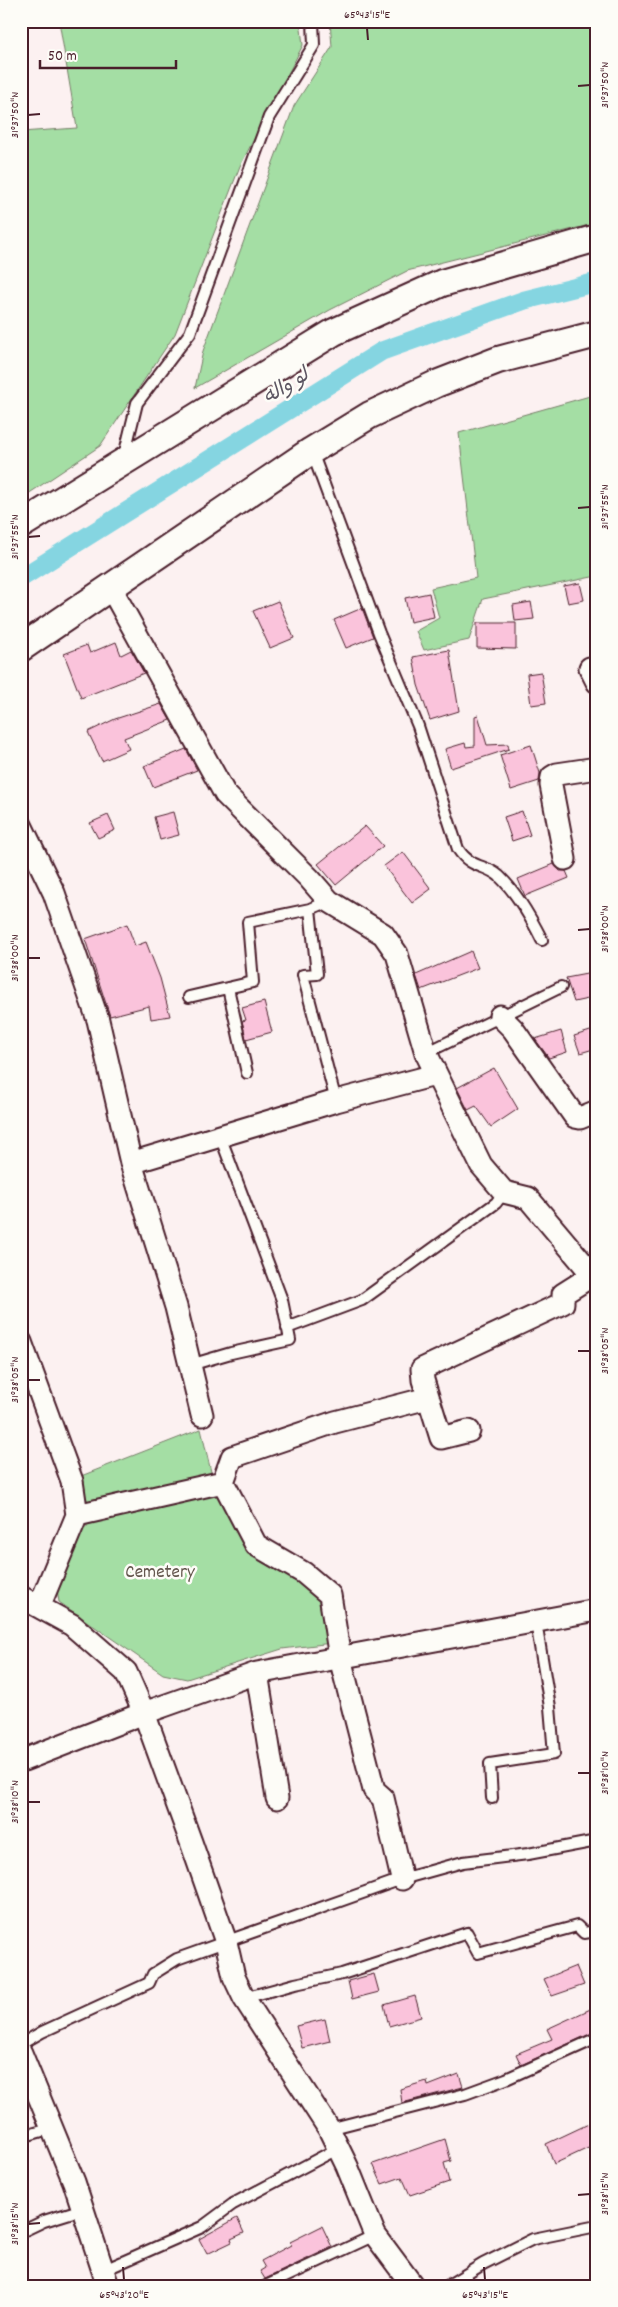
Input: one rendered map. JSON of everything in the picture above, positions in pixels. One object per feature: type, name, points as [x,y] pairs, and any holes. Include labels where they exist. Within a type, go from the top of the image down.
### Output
[{"type":"street","points":[[21,525],[334,332],[442,283],[597,238]]},
{"type":"street","points":[[21,648],[311,451],[370,415],[436,384],[498,360],[597,334]]},
{"type":"street","points":[[111,588],[225,794],[319,905],[383,934],[397,954],[426,1054],[481,1165],[504,1192],[528,1198],[596,1278],[563,1294],[563,1303],[422,1369],[421,1373],[441,1438],[469,1431]]},
{"type":"street","points":[[565,859],[551,784],[552,778],[557,774],[597,768]]},
{"type":"street","points":[[21,825],[54,894],[98,1020],[131,1163],[176,1307],[202,1415]]},
{"type":"street","points":[[500,1016],[513,1029],[575,1117],[580,1118],[597,1111]]},
{"type":"street","points":[[131,1163],[336,1101],[435,1075]]},
{"type":"street","points":[[21,1342],[72,1482],[77,1515],[30,1602],[72,1625],[126,1672],[144,1713],[226,1942],[234,1978],[244,1998],[329,2129],[339,2148],[375,2235],[413,2286]]},
{"type":"street","points":[[402,1879],[383,1798],[374,1790],[340,1658],[330,1595],[304,1573],[256,1545],[223,1482],[232,1457],[335,1422],[428,1398]]},
{"type":"street","points":[[77,1515],[223,1482]]},
{"type":"street","points":[[21,1761],[144,1713],[257,1673],[597,1610]]},
{"type":"street","points":[[257,1673],[277,1798]]},
{"type":"street","points":[[21,2053],[53,2128],[83,2209],[105,2278]]},
{"type":"lane","points":[[122,464],[138,403],[190,333],[269,117],[314,45],[313,21]]},
{"type":"lane","points":[[311,451],[379,633],[418,726],[458,849],[464,859],[497,874],[508,886],[534,923],[542,940]]},
{"type":"lane","points":[[189,997],[252,982],[248,922],[319,905],[317,974],[303,975],[336,1101]]},
{"type":"lane","points":[[426,1054],[561,987]]},
{"type":"lane","points":[[228,988],[248,1073]]},
{"type":"lane","points":[[190,1365],[232,1352],[290,1340],[282,1300],[220,1136]]},
{"type":"lane","points":[[287,1328],[362,1300],[496,1203],[504,1192]]},
{"type":"lane","points":[[492,1798],[490,1764],[554,1754],[550,1707],[536,1622]]},
{"type":"lane","points":[[21,2044],[42,2032],[149,1983],[153,1974],[177,1959],[402,1879],[463,1862],[528,1854],[597,1841]]},
{"type":"lane","points":[[244,1998],[342,1974],[467,1933],[478,1954],[577,1926],[584,1933],[597,1931]]},
{"type":"lane","points":[[329,2129],[465,2094],[506,2079],[597,2038]]},
{"type":"lane","points":[[21,2137],[53,2128]]},
{"type":"lane","points":[[105,2278],[202,2227],[233,2204],[339,2148]]},
{"type":"lane","points":[[21,2232],[44,2221],[83,2209]]},
{"type":"lane","points":[[447,2286],[483,2264],[533,2239],[597,2226]]},
{"type":"lane","points":[[266,2286],[375,2235]]},
{"type":"green space","points":[[59,21],[300,21],[303,45],[240,166],[175,334],[100,446],[22,498],[21,132],[77,128]]},
{"type":"green space","points":[[330,21],[597,21],[597,223],[407,271],[330,310],[195,388],[203,351],[294,106],[332,47]]},
{"type":"green space","points":[[597,394],[597,576],[483,599],[469,640],[424,650],[416,631],[439,618],[431,588],[476,578],[459,433]]},
{"type":"green space","name":"Cemetery","points":[[201,1429],[215,1489],[248,1553],[327,1598],[332,1643],[282,1649],[187,1679],[163,1674],[59,1602],[51,1552],[87,1527],[81,1476]]},
{"type":"building","points":[[580,583],[584,600],[568,603],[564,586]]},
{"type":"building","points":[[429,593],[434,617],[410,622],[405,598]]},
{"type":"building","points":[[278,601],[294,638],[270,648],[253,611]]},
{"type":"building","points":[[531,602],[534,619],[515,621],[513,605]]},
{"type":"building","points":[[362,608],[373,637],[346,648],[334,620]]},
{"type":"building","points":[[477,623],[516,623],[516,649],[477,648]]},
{"type":"building","points":[[116,642],[121,655],[131,650],[144,673],[81,698],[64,654],[87,645],[90,653]]},
{"type":"building","points":[[449,650],[459,711],[430,720],[418,685],[413,657]]},
{"type":"building","points":[[541,672],[546,703],[531,705],[527,674]]},
{"type":"building","points":[[161,704],[170,720],[124,738],[129,749],[102,761],[88,732],[115,719]]},
{"type":"building","points":[[478,715],[487,745],[508,744],[509,749],[451,768],[445,749],[465,743],[466,747],[475,746],[475,716]]},
{"type":"building","points":[[531,745],[540,773],[539,781],[511,790],[500,755]]},
{"type":"building","points":[[186,749],[197,770],[153,787],[144,766]]},
{"type":"building","points":[[522,811],[530,835],[512,841],[504,817]]},
{"type":"building","points":[[173,812],[179,835],[160,840],[154,817]]},
{"type":"building","points":[[108,815],[115,830],[98,838],[90,823]]},
{"type":"building","points":[[365,826],[383,846],[336,885],[318,864]]},
{"type":"building","points":[[403,852],[431,889],[412,903],[384,866]]},
{"type":"building","points":[[554,864],[560,871],[566,871],[569,878],[525,896],[518,879]]},
{"type":"building","points":[[127,924],[135,946],[146,942],[160,978],[170,1016],[151,1019],[149,1006],[110,1016],[85,939]]},
{"type":"building","points":[[471,951],[478,968],[421,990],[416,975]]},
{"type":"building","points":[[597,972],[597,997],[574,1002],[566,978]]},
{"type":"building","points":[[264,1002],[272,1032],[246,1039],[242,1021],[246,1020],[242,1008]]},
{"type":"building","points":[[597,1029],[597,1048],[580,1053],[574,1036]]},
{"type":"building","points":[[561,1031],[567,1052],[549,1058],[535,1039]]},
{"type":"building","points":[[494,1068],[518,1109],[491,1127],[476,1106],[468,1110],[457,1088]]},
{"type":"building","points":[[576,1966],[584,1985],[552,1996],[544,1979]]},
{"type":"building","points":[[374,1974],[379,1992],[352,1999],[348,1981]]},
{"type":"building","points":[[415,1996],[421,2017],[389,2026],[384,2005]]},
{"type":"building","points":[[597,2006],[597,2031],[521,2065],[516,2054],[552,2039],[547,2029]]},
{"type":"building","points":[[325,2019],[330,2041],[302,2048],[296,2026]]},
{"type":"building","points":[[459,2074],[463,2087],[402,2103],[400,2089],[427,2081],[428,2086]]},
{"type":"building","points":[[597,2120],[597,2144],[554,2164],[546,2144]]},
{"type":"building","points":[[445,2139],[451,2161],[444,2163],[449,2182],[410,2195],[402,2177],[382,2184],[373,2164]]},
{"type":"building","points":[[237,2218],[244,2233],[231,2239],[232,2242],[207,2254],[199,2239]]},
{"type":"building","points":[[322,2226],[332,2247],[265,2279],[260,2271],[265,2268],[261,2261],[291,2245],[290,2242]]},
{"type":"waterway","name":"لو واله","points":[[21,578],[382,351],[525,300],[597,282]]}]
